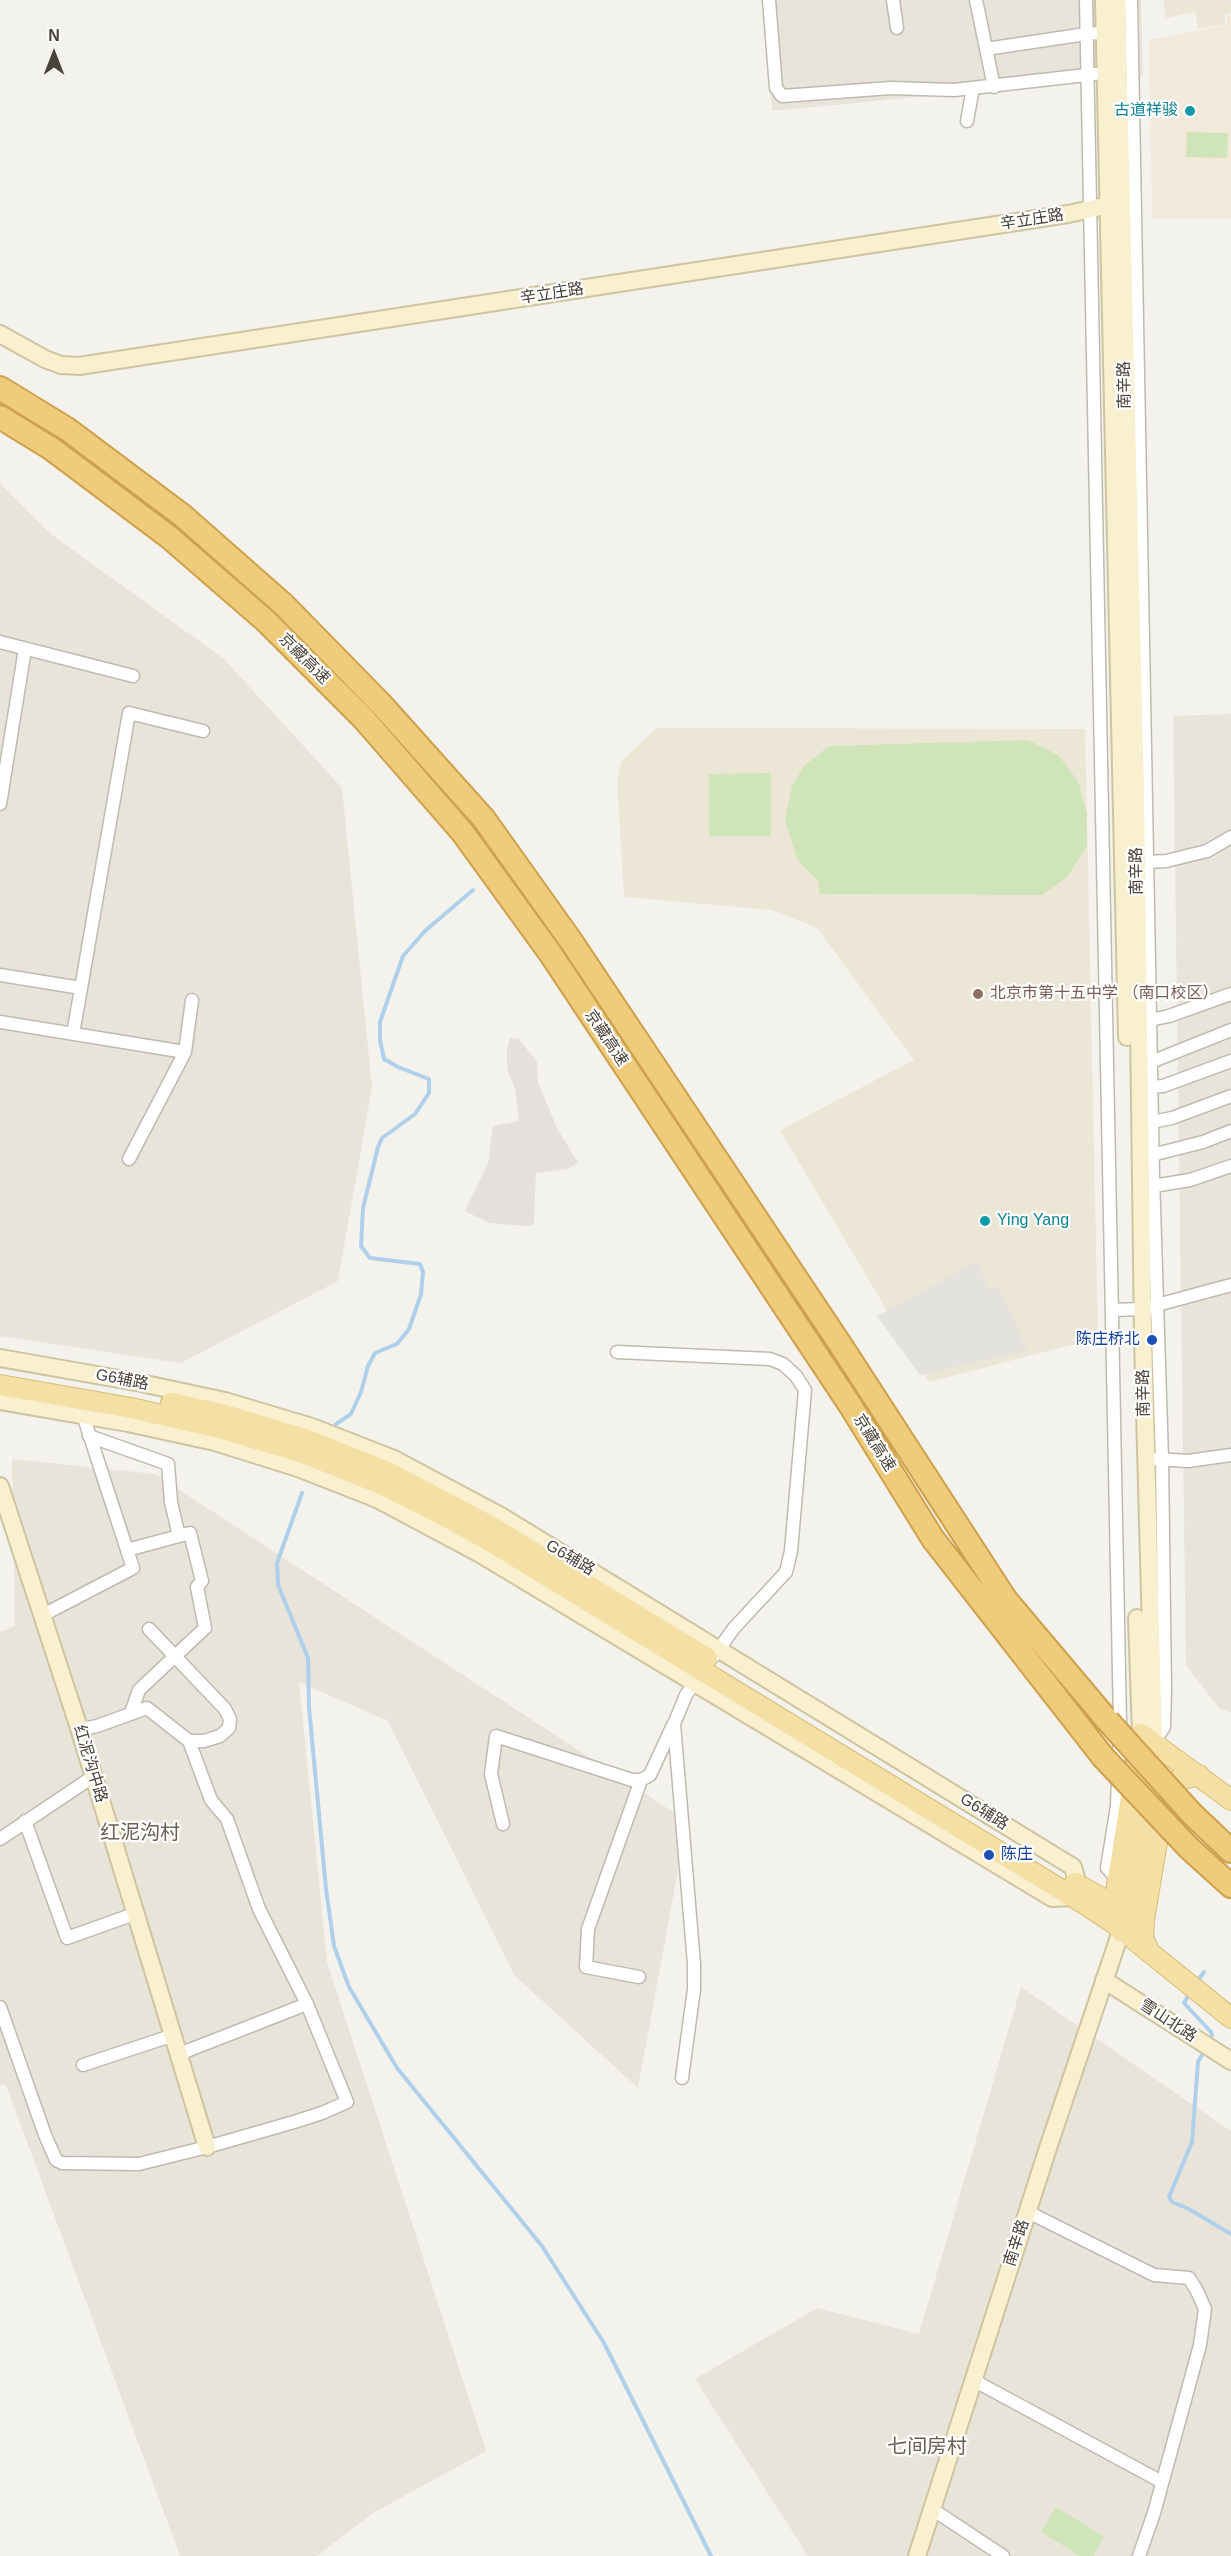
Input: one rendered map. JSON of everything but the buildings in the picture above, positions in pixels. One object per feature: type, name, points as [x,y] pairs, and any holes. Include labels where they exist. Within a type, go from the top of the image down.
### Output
[{"type":"highway","name":"京藏高速","points":[[0,388],[67,429],[183,516],[276,598],[380,703],[483,819],[610,1000],[840,1344],[1006,1600],[1192,1814],[1231,1851]]},
{"type":"highway","name":"京藏高速","points":[[0,417],[52,449],[169,537],[267,622],[363,718],[463,833],[550,953],[843,1395],[933,1539],[1103,1757],[1189,1848],[1231,1886]]},
{"type":"main road","name":"G6辅路","points":[[0,1372],[133,1395],[222,1414],[308,1440],[388,1472],[444,1499],[494,1528],[707,1666],[1075,1891],[1116,1920],[1150,1953],[1231,2018]]},
{"type":"main road","name":"G6辅路","points":[[0,1385],[131,1408],[219,1428],[303,1454],[383,1485],[488,1540],[707,1666]]},
{"type":"main road","points":[[1147,1738],[1231,1800]]},
{"type":"main road","points":[[1116,1920],[1118,1880],[1147,1738]]},
{"type":"main road","points":[[1116,1920],[1132,1896],[1147,1738]]},
{"type":"main road","points":[[1150,1953],[1143,1938],[1144,1920],[1164,1800],[1178,1780],[1199,1776]]},
{"type":"street","points":[[769,0],[776,88],[782,96],[891,88],[914,90],[994,87],[1106,73]]},
{"type":"street","points":[[894,0],[897,28]]},
{"type":"street","points":[[976,0],[994,87]]},
{"type":"street","points":[[1086,0],[1113,1310],[1114,1722],[1117,1806],[1107,1868],[1118,1880]]},
{"type":"street","name":"南辛路","points":[[1104,0],[1118,32],[1106,73],[1109,205],[1128,467]]},
{"type":"street","name":"南辛路","points":[[1117,0],[1143,1308],[1147,1738]]},
{"type":"street","points":[[986,49],[1086,34],[1118,32],[1131,0]]},
{"type":"street","points":[[967,121],[973,88]]},
{"type":"street","name":"辛立庄路","points":[[0,334],[45,359],[61,365],[102,363],[1109,205]]},
{"type":"street","points":[[1096,468],[1128,467],[1148,862],[1153,1186],[1143,1308]]},
{"type":"street","points":[[0,642],[133,676]]},
{"type":"street","points":[[0,804],[25,649]]},
{"type":"street","points":[[73,1034],[129,712],[203,731]]},
{"type":"street","points":[[1148,862],[1166,861],[1207,851],[1231,837]]},
{"type":"street","points":[[0,975],[81,988]]},
{"type":"street","points":[[1150,1020],[1169,1016],[1231,994]]},
{"type":"street","points":[[129,1159],[185,1052],[192,1000]]},
{"type":"street","points":[[0,1022],[185,1052]]},
{"type":"street","points":[[1151,1062],[1231,1030]]},
{"type":"street","points":[[1151,1087],[1162,1086],[1231,1061]]},
{"type":"street","points":[[1152,1122],[1172,1118],[1231,1096]]},
{"type":"street","points":[[1152,1155],[1203,1142],[1231,1131]]},
{"type":"street","points":[[1153,1186],[1190,1180],[1231,1166]]},
{"type":"street","points":[[1113,1310],[1143,1308],[1231,1285]]},
{"type":"street","name":"南辛路","points":[[1143,1308],[1154,1459],[1147,1738]]},
{"type":"street","points":[[503,1824],[491,1774],[496,1736],[632,1780],[641,1780],[650,1775],[686,1695],[734,1628],[786,1572],[791,1551],[805,1390],[796,1376],[783,1364],[770,1359],[617,1352]]},
{"type":"street","name":"G6辅路","points":[[0,1358],[136,1382],[225,1401],[312,1427],[394,1460],[501,1516],[707,1666]]},
{"type":"street","name":"G6辅路","points":[[0,1401],[215,1442],[298,1468],[376,1499],[480,1554],[707,1666],[1073,1867],[1075,1891]]},
{"type":"street","points":[[43,1615],[133,1568],[83,1415]]},
{"type":"street","points":[[89,1436],[168,1464],[171,1502],[179,1536]]},
{"type":"street","points":[[1154,1459],[1188,1461],[1231,1455]]},
{"type":"street","name":"红泥沟中路","points":[[0,1486],[137,1913],[207,2147]]},
{"type":"street","points":[[127,1550],[190,1533],[202,1581],[197,1587],[205,1628],[139,1690],[131,1713]]},
{"type":"street","points":[[149,1629],[225,1709],[230,1719],[229,1728],[220,1736],[204,1741],[189,1741]]},
{"type":"street","points":[[0,2007],[45,2135],[56,2160],[62,2163],[139,2164],[207,2147],[322,2113],[347,2102],[307,2004],[259,1909],[227,1820],[211,1800],[189,1741],[147,1708],[87,1728],[78,1725]]},
{"type":"street","points":[[1114,1722],[1147,1738]]},
{"type":"street","points":[[674,1724],[694,1964],[694,1989],[682,2078]]},
{"type":"street","points":[[0,1839],[94,1776]]},
{"type":"street","points":[[639,1977],[586,1967],[588,1929],[641,1780]]},
{"type":"street","points":[[25,1821],[68,1938],[137,1913]]},
{"type":"street","name":"南辛路","points":[[917,2556],[1104,1980],[1116,1920]]},
{"type":"street","name":"雪山北路","points":[[1104,1980],[1231,2061]]},
{"type":"street","points":[[179,2054],[307,2004]]},
{"type":"street","points":[[83,2065],[174,2035]]},
{"type":"street","points":[[1028,2211],[1154,2275],[1189,2278],[1204,2309],[1200,2345],[1139,2556]]},
{"type":"street","points":[[974,2380],[1162,2482]]},
{"type":"street","points":[[932,2510],[1003,2556]]},
{"type":"shaded area","points":[[765,0],[1141,0],[1143,75],[772,111]]},
{"type":"shaded area","points":[[1163,0],[1231,0],[1231,13],[1224,15],[1225,24],[1198,29],[1195,12],[1166,18]]},
{"type":"shaded area","points":[[1227,16],[1231,16],[1231,219],[1152,219],[1149,40],[1227,25]]},
{"type":"shaded area","points":[[0,483],[52,535],[224,659],[342,788],[372,1087],[338,1281],[181,1363],[0,1336]]},
{"type":"shaded area","points":[[1231,714],[1231,1713],[1219,1708],[1186,1665],[1173,716]]},
{"type":"shaded area","name":"北京市第十五中学 （南口校区）","points":[[656,728],[1085,729],[1098,1338],[929,1382],[780,1130],[914,1060],[817,928],[772,910],[624,897],[617,781],[621,762]]},
{"type":"shaded area","points":[[510,1038],[519,1039],[537,1062],[538,1082],[557,1128],[578,1163],[567,1169],[536,1173],[534,1224],[526,1226],[489,1223],[465,1211],[488,1163],[493,1126],[519,1121],[515,1088],[507,1069],[507,1049]]},
{"type":"shaded area","points":[[977,1262],[989,1291],[998,1287],[1027,1350],[920,1375],[877,1316]]},
{"type":"shaded area","points":[[12,1459],[155,1474],[687,1821],[638,2088],[514,1975],[388,1721],[299,1682],[327,1962],[486,2451],[373,2513],[317,2556],[180,2556],[6,2085],[0,2085],[0,1632],[15,1626]]},
{"type":"shaded area","points":[[1021,1987],[1231,2131],[1231,2556],[808,2556],[695,2379],[817,2308],[919,2334]]},
{"type":"green space","points":[[1187,132],[1228,133],[1227,158],[1186,157]]},
{"type":"green space","points":[[1028,740],[1058,755],[1078,781],[1087,814],[1087,846],[1067,877],[1042,895],[820,894],[818,881],[797,859],[785,820],[792,786],[804,766],[829,746]]},
{"type":"green space","points":[[771,773],[771,836],[709,836],[709,774]]},
{"type":"green space","points":[[1056,2507],[1104,2537],[1093,2556],[1080,2556],[1041,2532]]},
{"type":"waterway","points":[[336,1424],[351,1414],[375,1353],[397,1344],[409,1329],[421,1294],[423,1272],[420,1264],[370,1258],[361,1246],[363,1208],[378,1147],[382,1138],[415,1114],[429,1093],[429,1079],[384,1059],[380,1040],[380,1022],[403,956],[425,931],[473,890]]},
{"type":"waterway","points":[[302,1493],[277,1563],[278,1585],[308,1658],[309,1707],[326,1889],[334,1946],[349,1987],[397,2068],[542,2246],[604,2343],[711,2556]]},
{"type":"waterway","points":[[1199,1979],[1204,1972]]},
{"type":"waterway","points":[[1188,1996],[1184,2003],[1211,2032],[1212,2036]]},
{"type":"waterway","points":[[1202,2055],[1198,2062],[1192,2142],[1169,2197],[1172,2202],[1189,2209],[1231,2234]]},
{"type":"place","name":"古道祥骏","points":[[1190,111]]},
{"type":"place","name":"北京市第十五中学 （南口校区）","points":[[978,994]]},
{"type":"place","name":"Ying Yang","points":[[985,1221]]},
{"type":"place","name":"陈庄桥北","points":[[1152,1340]]},
{"type":"place","name":"陈庄","points":[[989,1855]]},
{"type":"district","name":"红泥沟村","points":[[140,1833]]},
{"type":"district","name":"七间房村","points":[[927,2447]]}]
